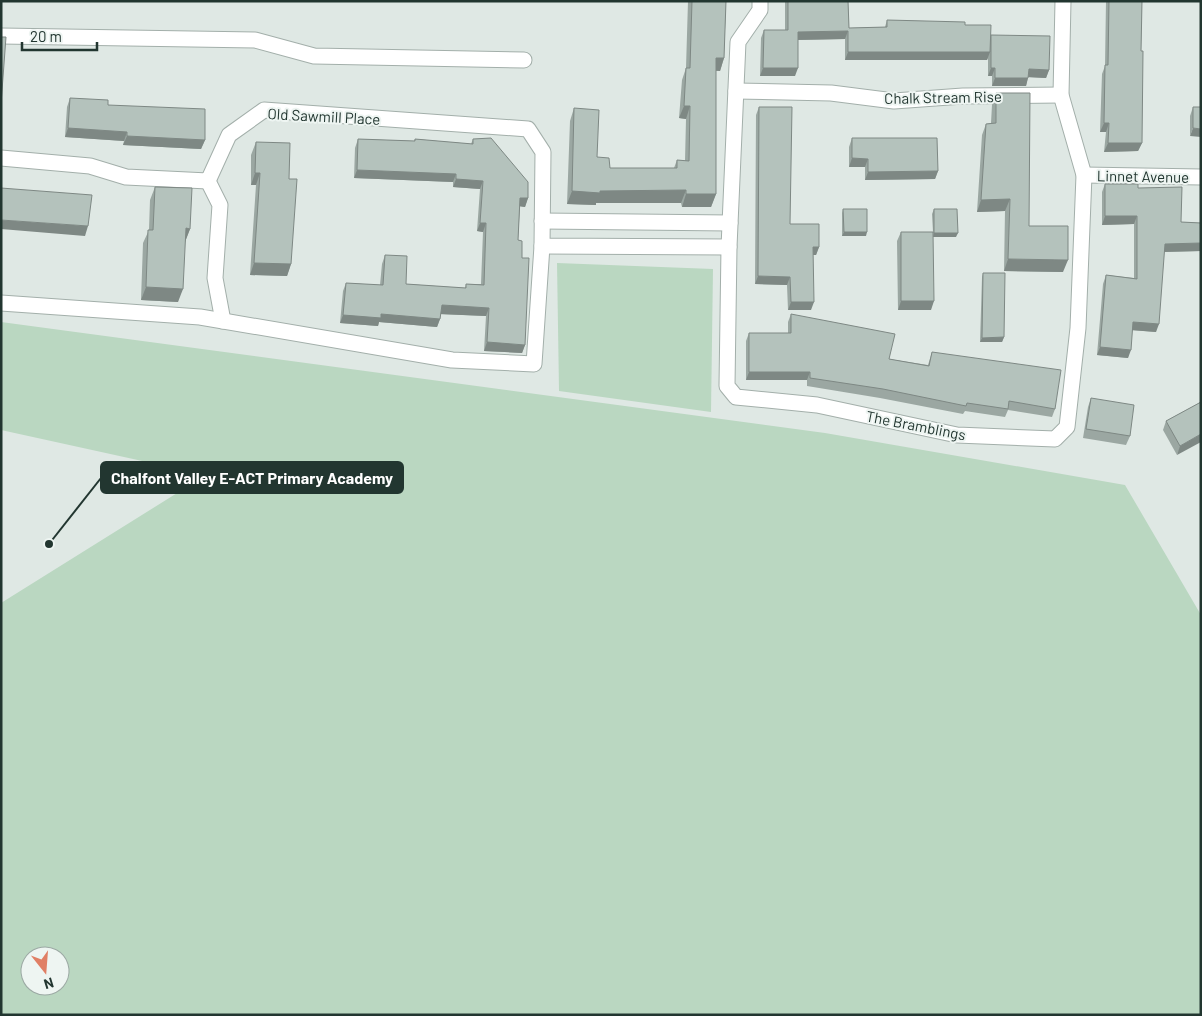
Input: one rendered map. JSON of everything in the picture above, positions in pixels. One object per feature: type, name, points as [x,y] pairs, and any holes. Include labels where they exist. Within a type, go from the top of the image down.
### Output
[{"type":"street","name":"The Bramblings","points":[[760,1],[760,10],[738,42],[729,247],[727,386],[736,396],[818,405],[957,435],[1055,439],[1068,427],[1078,328],[1084,175],[1061,95],[1063,1]]},
{"type":"street","points":[[1,36],[255,40],[314,56],[524,60]]},
{"type":"street","name":"Chalk Stream Rise","points":[[736,91],[831,93],[894,101],[963,96],[1061,95]]},
{"type":"street","name":"Old Sawmill Place","points":[[1,303],[200,318],[452,360],[534,364],[542,246],[543,152],[528,129],[264,110],[229,136],[208,181]]},
{"type":"street","points":[[1,158],[90,166],[126,177],[208,181],[220,205],[215,278],[223,321]]},
{"type":"street","name":"Linnet Avenue","points":[[1084,175],[1201,177]]},
{"type":"street","points":[[542,222],[730,223]]},
{"type":"street","points":[[542,246],[729,247]]},
{"type":"green space","points":[[557,263],[713,269],[711,412],[559,391]]},
{"type":"green space","points":[[1,322],[825,433],[1125,485],[1201,615],[1201,1015],[1,1015],[1,603],[206,475],[1,430]]},
{"type":"building","points":[[692,1],[726,1],[724,58],[716,58],[716,194],[686,194],[686,190],[600,191],[600,193],[572,191],[574,108],[599,110],[597,157],[609,158],[610,168],[677,168],[677,160],[689,161],[690,106],[684,106],[686,68],[690,68]]},
{"type":"building","points":[[788,1],[848,1],[849,28],[887,27],[887,20],[965,22],[965,25],[991,25],[990,52],[848,52],[848,31],[798,32],[798,68],[763,68],[764,30],[788,30]]},
{"type":"building","points":[[1109,1],[1142,1],[1142,143],[1108,143],[1109,123],[1104,123],[1105,65],[1108,65]]},
{"type":"building","points":[[991,35],[1050,36],[1049,70],[1029,69],[1028,78],[995,78],[995,68],[991,68]]},
{"type":"building","points":[[1,37],[6,37],[1,104]]},
{"type":"building","points":[[996,93],[1030,93],[1029,226],[1068,226],[1068,260],[1008,259],[1010,199],[981,200],[986,124],[996,123]]},
{"type":"building","points":[[70,98],[108,100],[108,105],[205,109],[205,140],[127,136],[127,132],[68,128]]},
{"type":"building","points":[[759,107],[792,107],[790,224],[819,224],[819,247],[813,247],[814,302],[791,302],[790,277],[758,276]]},
{"type":"building","points":[[1193,107],[1201,107],[1201,129],[1193,128]]},
{"type":"building","points":[[491,138],[528,182],[528,198],[520,198],[518,240],[522,241],[522,258],[529,258],[525,345],[487,342],[489,308],[442,305],[440,319],[381,314],[381,318],[343,315],[346,283],[383,285],[385,255],[407,256],[406,284],[466,288],[466,284],[484,285],[486,223],[480,223],[483,181],[456,179],[456,174],[357,170],[358,139],[415,141],[415,139],[473,144],[473,139]]},
{"type":"building","points":[[852,138],[937,138],[938,171],[868,172],[868,159],[852,158]]},
{"type":"building","points":[[256,142],[290,143],[289,179],[297,179],[291,264],[254,263],[260,173],[255,173]]},
{"type":"building","points":[[1105,184],[1138,184],[1138,188],[1182,187],[1181,222],[1201,223],[1201,243],[1165,244],[1159,324],[1133,322],[1131,350],[1100,347],[1106,275],[1137,279],[1137,216],[1105,216]]},
{"type":"building","points":[[155,187],[192,188],[190,229],[186,228],[183,289],[146,287],[148,230],[153,230]]},
{"type":"building","points":[[1,188],[92,195],[88,226],[1,220]]},
{"type":"building","points":[[843,209],[867,209],[867,232],[844,232]]},
{"type":"building","points":[[934,209],[957,209],[958,233],[934,233]]},
{"type":"building","points":[[901,232],[933,232],[934,301],[901,301]]},
{"type":"building","points":[[983,273],[1005,273],[1004,337],[982,338]]},
{"type":"building","points":[[791,314],[895,334],[889,359],[929,366],[932,352],[1061,370],[1055,409],[1009,401],[1008,409],[967,403],[966,406],[883,389],[810,378],[810,372],[749,372],[749,333],[791,333]]},
{"type":"building","points":[[1091,398],[1134,405],[1130,436],[1086,429]]},
{"type":"building","points":[[1201,402],[1201,434],[1180,446],[1166,421]]},
{"type":"place","name":"Chalfont Valley E-ACT Primary Academy","points":[[49,544]]}]
